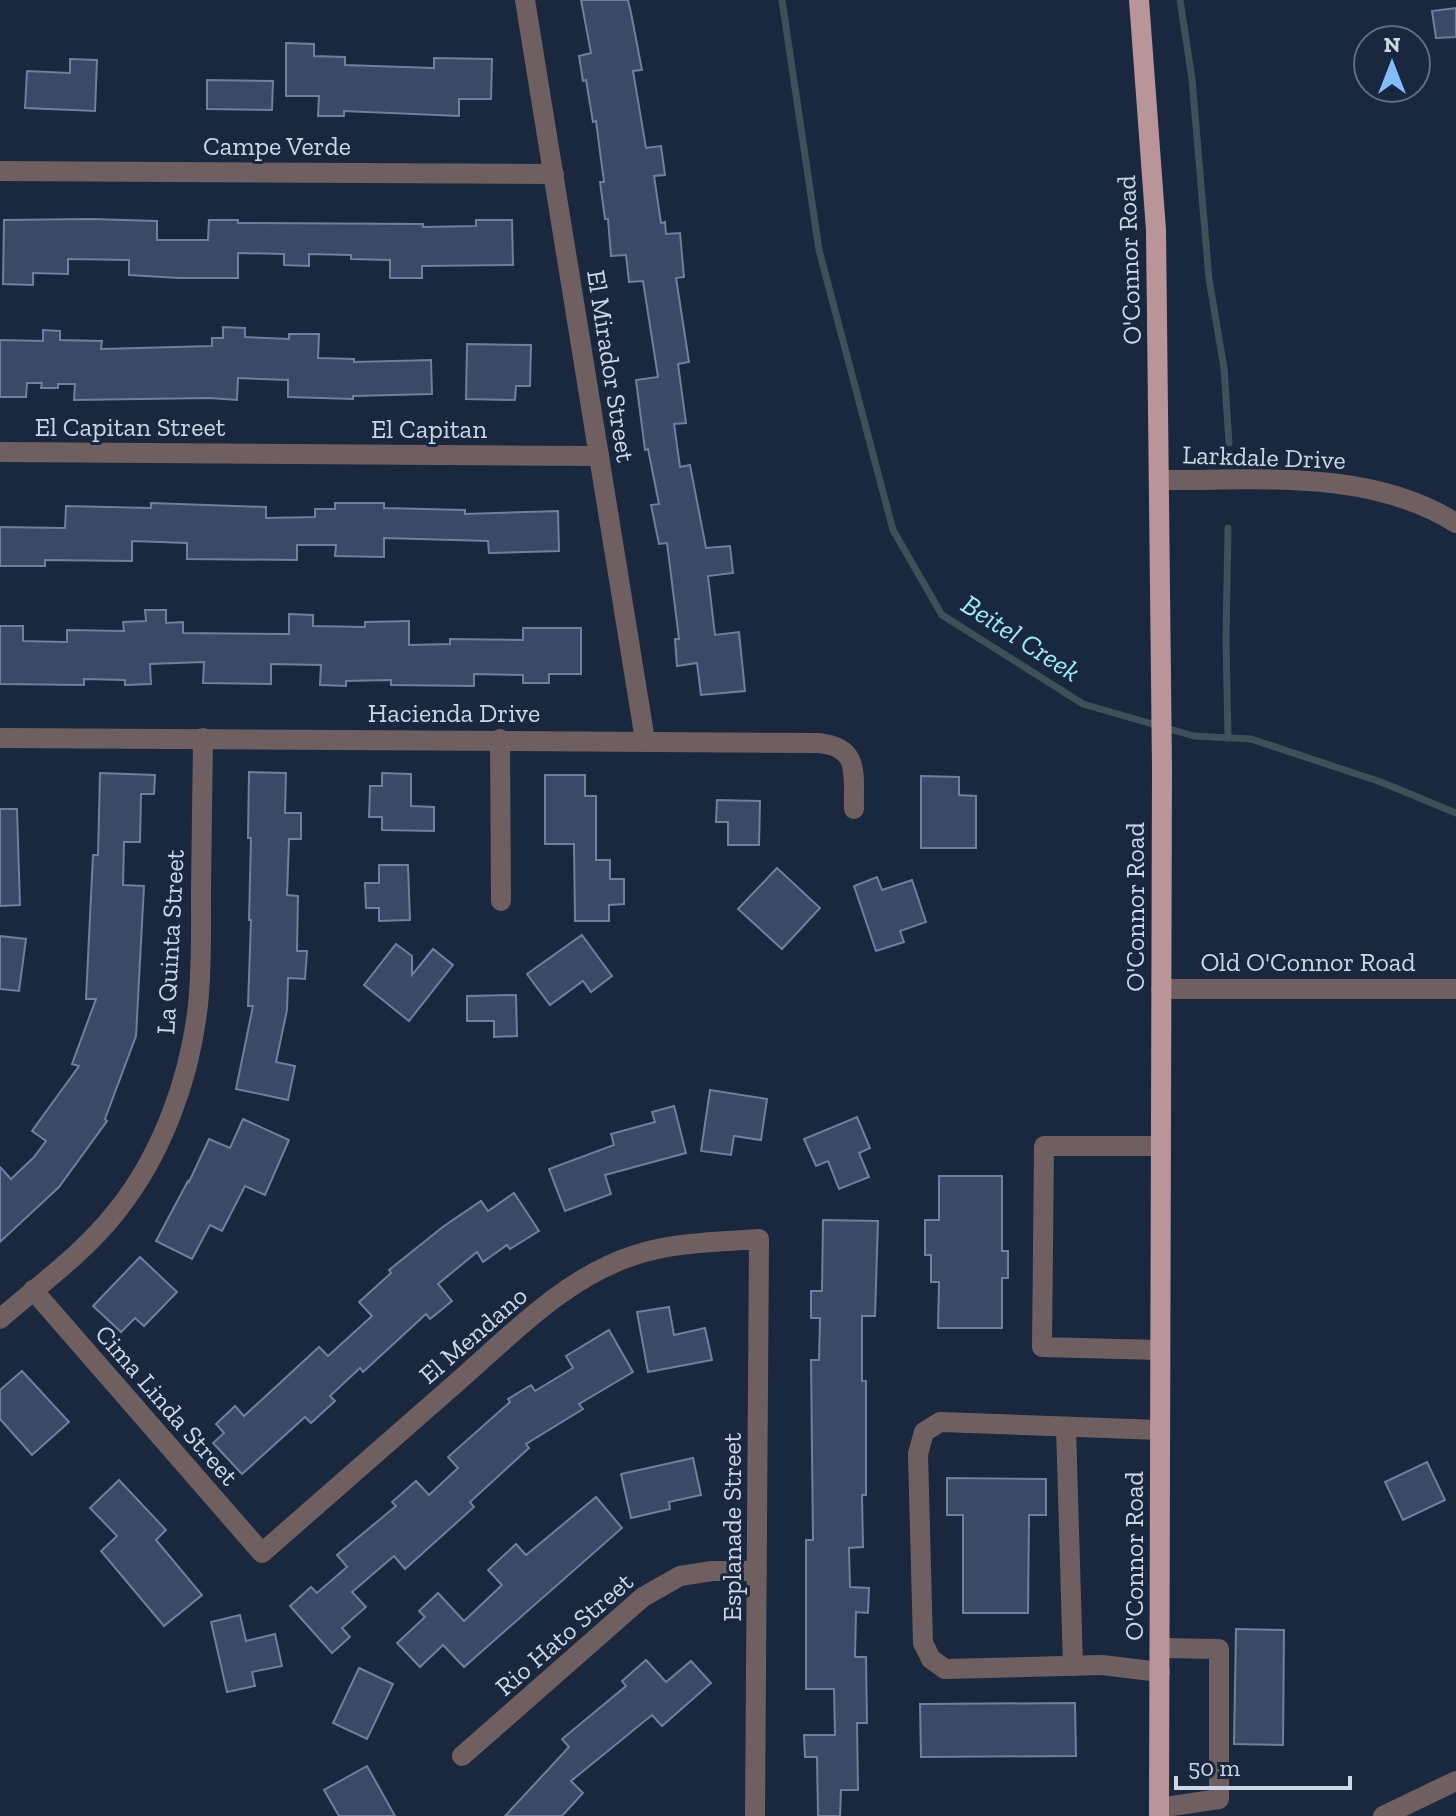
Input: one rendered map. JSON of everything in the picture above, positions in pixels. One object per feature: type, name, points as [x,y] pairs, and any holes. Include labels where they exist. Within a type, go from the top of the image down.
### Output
[{"type":"main road","name":"O'Connor Road","points":[[1139,0],[1156,230],[1159,480],[1162,768],[1159,1812]]},
{"type":"street","name":"El Mirador Street","points":[[525,0],[645,740]]},
{"type":"street","name":"Campe Verde","points":[[0,171],[554,174]]},
{"type":"street","name":"El Capitan Street","points":[[0,452],[259,454]]},
{"type":"street","name":"El Capitan","points":[[259,454],[599,456]]},
{"type":"street","name":"Larkdale Drive","points":[[1159,480],[1331,482],[1376,489],[1438,512],[1456,523]]},
{"type":"street","name":"Hacienda Drive","points":[[0,738],[645,740],[836,744],[848,753],[852,764],[854,809]]},
{"type":"street","name":"La Quinta Street","points":[[0,1319],[90,1241],[116,1213],[142,1175],[179,1093],[191,1050],[198,1006],[203,738]]},
{"type":"street","points":[[500,739],[501,901]]},
{"type":"street","name":"Old O'Connor Road","points":[[1161,989],[1456,989]]},
{"type":"street","points":[[1159,1350],[1042,1347],[1044,1146],[1160,1146]]},
{"type":"street","name":"El Mendano","points":[[262,1553],[531,1317],[584,1279],[631,1256],[656,1249],[682,1244],[759,1239]]},
{"type":"street","name":"Esplanade Street","points":[[755,1816],[759,1239]]},
{"type":"street","name":"Cima Linda Street","points":[[33,1290],[262,1553]]},
{"type":"street","points":[[1159,1430],[940,1422],[924,1432],[918,1454],[923,1643],[931,1659],[945,1669],[1102,1665],[1160,1672]]},
{"type":"street","points":[[1066,1427],[1073,1666]]},
{"type":"street","name":"Rio Hato Street","points":[[462,1756],[643,1597],[680,1576],[712,1571],[757,1571]]},
{"type":"street","points":[[1159,1812],[1219,1799],[1219,1649],[1160,1648]]},
{"type":"street","points":[[1383,1816],[1456,1781]]},
{"type":"building","points":[[581,0],[628,0],[642,70],[633,71],[646,148],[661,146],[665,175],[654,176],[661,223],[665,222],[666,234],[680,233],[684,277],[676,278],[689,362],[678,364],[686,423],[674,424],[680,467],[690,465],[706,548],[730,546],[733,573],[708,576],[715,635],[739,632],[745,691],[701,695],[697,663],[677,666],[675,639],[679,639],[667,543],[659,544],[651,505],[659,504],[648,449],[645,450],[636,380],[658,377],[643,281],[629,282],[626,255],[611,256],[608,219],[605,219],[600,182],[604,182],[596,121],[593,122],[579,56],[591,53]]},
{"type":"building","points":[[1456,8],[1456,37],[1436,38],[1432,11]]},
{"type":"building","points":[[286,43],[314,44],[314,56],[345,57],[345,65],[434,68],[434,58],[492,59],[491,99],[459,99],[459,116],[344,111],[344,116],[318,116],[319,96],[286,96]]},
{"type":"building","points":[[70,59],[97,60],[95,111],[25,108],[27,71],[70,73]]},
{"type":"building","points":[[207,80],[273,81],[272,110],[207,109]]},
{"type":"building","points":[[4,220],[157,221],[157,240],[208,240],[209,220],[238,220],[238,223],[423,224],[423,227],[476,226],[476,220],[512,220],[513,265],[422,266],[422,278],[390,278],[390,260],[309,254],[309,266],[284,265],[284,254],[238,253],[238,278],[179,278],[129,275],[129,260],[68,259],[68,274],[33,273],[33,285],[3,284]]},
{"type":"building","points":[[223,327],[245,328],[245,337],[289,339],[289,334],[319,334],[318,358],[354,359],[354,362],[431,360],[432,394],[353,396],[353,399],[288,397],[288,380],[238,378],[237,400],[74,400],[75,384],[41,388],[42,383],[27,383],[26,397],[0,397],[0,340],[43,341],[43,330],[60,331],[60,340],[102,341],[101,349],[212,346],[212,338],[223,338]]},
{"type":"building","points":[[467,344],[531,345],[530,386],[516,386],[515,400],[466,399]]},
{"type":"building","points":[[151,503],[266,507],[266,518],[315,517],[315,509],[335,509],[335,503],[384,503],[384,508],[465,510],[465,514],[558,511],[559,551],[489,553],[488,541],[384,538],[384,557],[335,556],[336,545],[297,545],[297,560],[187,559],[187,543],[132,541],[132,561],[45,560],[45,566],[0,566],[0,527],[65,528],[66,506],[151,508]]},
{"type":"building","points":[[145,610],[166,610],[166,623],[183,622],[183,633],[289,634],[289,614],[313,615],[313,626],[365,627],[365,622],[409,621],[409,645],[450,644],[450,639],[523,640],[523,628],[581,628],[581,674],[549,674],[549,683],[523,683],[523,675],[474,674],[474,686],[391,685],[391,680],[346,681],[346,686],[320,685],[321,665],[271,664],[271,684],[203,683],[204,662],[150,664],[151,684],[125,685],[125,680],[84,679],[84,685],[0,684],[0,626],[23,626],[23,641],[67,642],[67,630],[124,631],[123,622],[146,621]]},
{"type":"building","points":[[249,772],[286,773],[285,813],[301,813],[301,839],[289,839],[287,895],[298,896],[297,951],[307,951],[305,979],[288,978],[287,1010],[276,1062],[295,1066],[288,1100],[236,1089],[253,1006],[248,1006],[251,920]]},
{"type":"building","points":[[100,773],[155,775],[154,794],[141,794],[140,842],[124,842],[123,885],[144,886],[136,1036],[105,1119],[107,1121],[59,1187],[0,1242],[0,1167],[11,1179],[46,1141],[32,1131],[79,1066],[72,1064],[96,999],[86,999],[93,855],[98,855]]},
{"type":"building","points":[[382,773],[411,774],[411,806],[434,807],[434,831],[382,830],[382,817],[369,817],[370,786],[382,786]]},
{"type":"building","points":[[545,775],[585,775],[585,796],[596,796],[596,860],[610,860],[610,879],[624,879],[624,904],[609,905],[609,921],[575,921],[574,844],[545,844]]},
{"type":"building","points":[[921,776],[959,777],[959,795],[976,796],[976,848],[921,848]]},
{"type":"building","points":[[717,800],[760,801],[759,845],[728,845],[728,822],[716,822]]},
{"type":"building","points":[[0,809],[17,809],[20,905],[0,906]]},
{"type":"building","points":[[379,865],[408,865],[410,920],[379,921],[379,908],[366,908],[365,883],[379,883]]},
{"type":"building","points":[[777,868],[820,908],[782,949],[738,909]]},
{"type":"building","points":[[877,877],[882,890],[912,880],[926,922],[900,931],[904,942],[876,951],[854,886]]},
{"type":"building","points":[[582,935],[612,976],[591,992],[583,981],[550,1005],[527,974]]},
{"type":"building","points":[[0,936],[26,939],[19,991],[0,989]]},
{"type":"building","points":[[396,944],[412,956],[412,975],[433,949],[453,965],[409,1021],[364,985]]},
{"type":"building","points":[[516,995],[517,1036],[494,1037],[494,1021],[467,1021],[467,996]]},
{"type":"building","points":[[710,1090],[767,1099],[761,1140],[734,1136],[731,1155],[701,1151]]},
{"type":"building","points":[[674,1106],[686,1153],[605,1175],[611,1194],[565,1211],[549,1169],[614,1145],[611,1134],[655,1122],[652,1112]]},
{"type":"building","points":[[857,1117],[870,1148],[859,1153],[869,1177],[839,1189],[828,1161],[816,1166],[804,1139]]},
{"type":"building","points":[[243,1119],[289,1140],[265,1195],[245,1186],[222,1231],[210,1225],[192,1259],[156,1241],[209,1139],[230,1148]]},
{"type":"building","points":[[939,1176],[1002,1176],[1002,1251],[1008,1251],[1008,1278],[1002,1278],[1002,1328],[938,1328],[939,1282],[931,1282],[931,1255],[925,1255],[925,1220],[939,1220]]},
{"type":"building","points":[[514,1193],[539,1231],[510,1249],[507,1245],[483,1262],[477,1252],[438,1284],[452,1301],[430,1319],[426,1314],[363,1372],[360,1368],[330,1396],[335,1401],[311,1423],[305,1417],[242,1474],[213,1443],[224,1433],[216,1424],[235,1406],[244,1416],[319,1347],[328,1356],[372,1316],[359,1302],[391,1273],[389,1270],[481,1201],[488,1211]]},
{"type":"building","points":[[823,1220],[878,1221],[875,1316],[862,1316],[862,1381],[866,1381],[863,1547],[849,1548],[850,1587],[869,1588],[868,1613],[856,1612],[855,1657],[866,1657],[867,1723],[857,1723],[858,1790],[841,1790],[840,1816],[818,1816],[817,1757],[805,1757],[804,1735],[835,1735],[834,1689],[806,1689],[806,1540],[813,1540],[811,1360],[819,1360],[820,1318],[811,1318],[811,1291],[822,1291]]},
{"type":"building","points":[[140,1257],[177,1292],[144,1326],[135,1318],[121,1332],[93,1306]]},
{"type":"building","points":[[669,1307],[674,1335],[705,1328],[712,1360],[648,1372],[637,1312]]},
{"type":"building","points":[[609,1330],[633,1372],[579,1404],[583,1409],[526,1444],[529,1448],[470,1502],[474,1507],[405,1569],[394,1556],[352,1592],[366,1607],[342,1628],[350,1637],[332,1653],[290,1606],[311,1587],[317,1593],[347,1567],[337,1555],[396,1506],[392,1502],[416,1481],[429,1495],[458,1468],[448,1457],[510,1402],[508,1399],[531,1385],[535,1391],[573,1368],[566,1356]]},
{"type":"building","points":[[22,1371],[69,1422],[32,1455],[0,1419],[0,1390]]},
{"type":"building","points":[[693,1458],[701,1495],[669,1502],[670,1509],[631,1518],[621,1474]]},
{"type":"building","points":[[1427,1462],[1445,1500],[1403,1520],[1385,1482]]},
{"type":"building","points":[[947,1478],[1046,1479],[1046,1515],[1029,1515],[1028,1613],[963,1613],[963,1515],[947,1515]]},
{"type":"building","points":[[119,1480],[166,1530],[156,1540],[202,1595],[164,1626],[101,1551],[117,1536],[90,1508]]},
{"type":"building","points":[[596,1497],[622,1528],[464,1667],[443,1645],[420,1667],[397,1643],[425,1617],[419,1611],[438,1593],[464,1621],[502,1585],[488,1570],[516,1544],[526,1555]]},
{"type":"building","points":[[240,1615],[246,1641],[275,1634],[282,1666],[252,1672],[255,1686],[227,1692],[211,1622]]},
{"type":"building","points":[[1236,1629],[1284,1630],[1283,1745],[1234,1744]]},
{"type":"building","points":[[646,1660],[666,1682],[691,1661],[711,1683],[662,1726],[652,1715],[571,1781],[583,1793],[562,1816],[505,1816],[569,1747],[562,1739],[626,1686],[622,1681]]},
{"type":"building","points":[[359,1668],[393,1684],[367,1739],[333,1723]]},
{"type":"building","points":[[1075,1703],[1076,1756],[921,1757],[920,1704]]},
{"type":"building","points":[[367,1766],[395,1816],[339,1816],[324,1790]]},
{"type":"waterway","name":"Beitel Creek","points":[[782,0],[819,250],[893,530],[942,615],[1083,704],[1194,736],[1251,739],[1381,782],[1456,813]]},
{"type":"waterway","points":[[1180,0],[1192,79],[1209,279],[1224,368],[1229,443]]},
{"type":"waterway","points":[[1228,528],[1228,738]]}]
